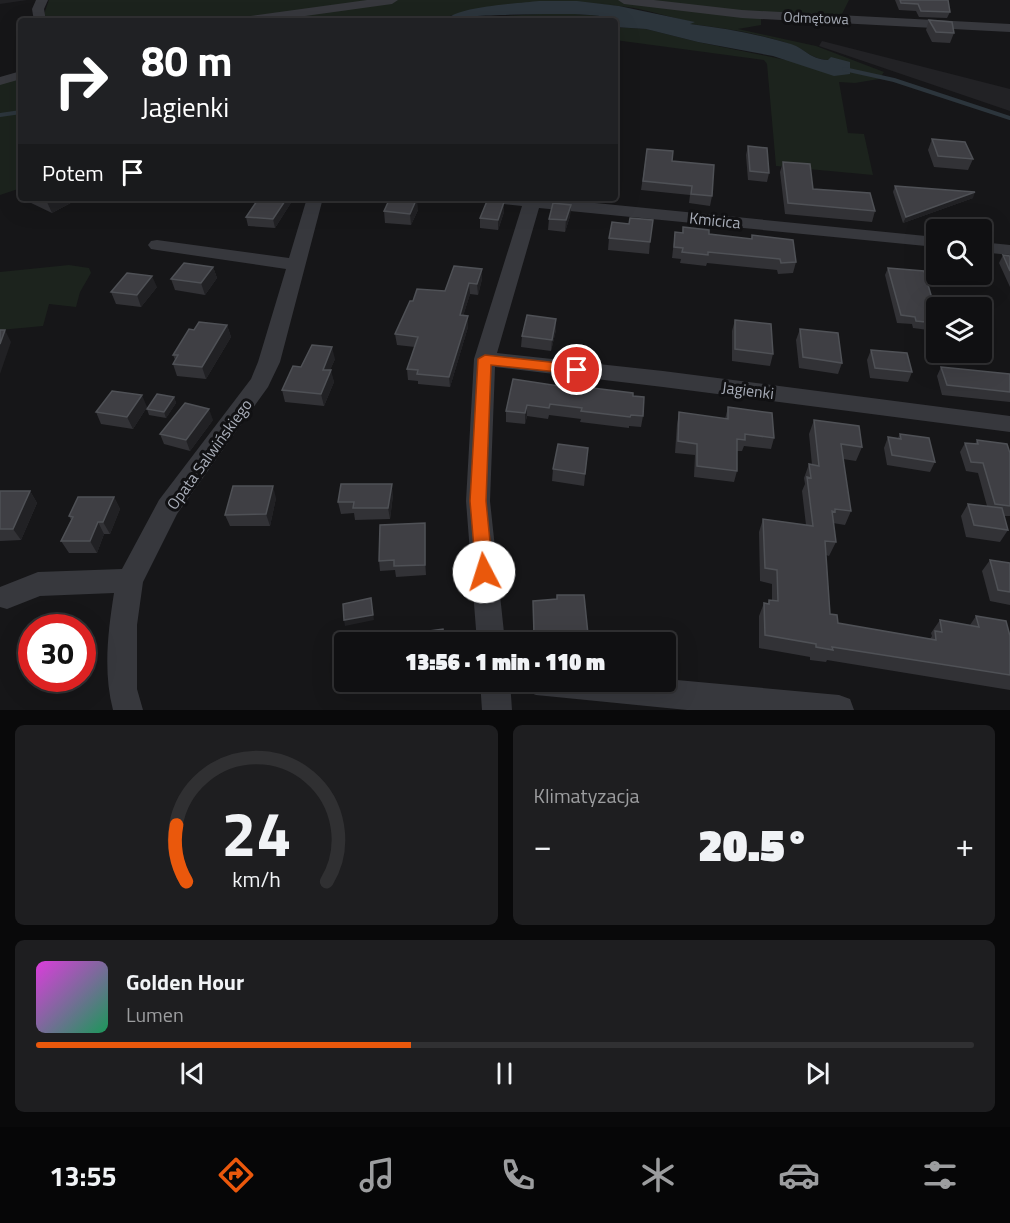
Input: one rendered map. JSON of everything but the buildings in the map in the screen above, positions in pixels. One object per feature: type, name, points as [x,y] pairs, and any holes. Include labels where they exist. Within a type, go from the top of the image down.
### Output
[{"type":"street","points":[[40,18],[38,9],[42,0]]},
{"type":"street","points":[[264,18],[392,0]]},
{"type":"street","name":"Odmętowa","points":[[624,0],[742,14],[1010,27]]},
{"type":"street","points":[[0,81],[18,76]]},
{"type":"street","name":"Opata Salwińskiego","points":[[128,710],[122,690],[123,626],[130,581],[168,507],[260,382],[269,362],[314,201]]},
{"type":"street","name":"Kmicica","points":[[522,201],[926,241]]},
{"type":"street","points":[[490,632],[478,501],[485,359],[532,202]]},
{"type":"street","points":[[157,245],[296,265]]},
{"type":"street","points":[[992,248],[1010,250]]},
{"type":"street","name":"Jagienki","points":[[485,359],[663,379],[1010,424]]},
{"type":"street","points":[[7,597],[38,584],[130,581]]},
{"type":"street","points":[[496,692],[497,710]]},
{"type":"street","points":[[651,692],[839,710]]},
{"type":"shaded area","points":[[49,0],[849,0],[841,16],[761,17],[761,25],[738,29],[816,46],[884,72],[879,79],[855,83],[839,82],[848,133],[864,134],[873,175],[776,166],[767,64],[764,60],[618,40],[618,27],[646,29],[786,60],[829,60],[817,58],[778,40],[727,29],[689,24],[693,22],[634,8],[565,3],[517,4],[450,16],[471,18],[47,18],[44,14]]},
{"type":"shaded area","points":[[577,1],[619,6],[695,22],[690,24],[728,29],[791,44],[816,58],[828,60],[831,57],[850,62],[850,74],[834,76],[773,56],[698,42],[646,29],[618,27],[618,18],[581,14],[450,17],[478,8],[505,4]]},
{"type":"shaded area","points":[[557,13],[607,16],[602,18],[471,18]]},
{"type":"shaded area","points":[[822,41],[1010,89],[1010,111],[819,46]]},
{"type":"shaded area","points":[[18,79],[18,189],[0,195],[0,84]]},
{"type":"shaded area","points":[[69,265],[89,268],[91,273],[80,292],[76,307],[49,304],[43,326],[0,330],[0,272]]},
{"type":"waterway","points":[[844,69],[894,80],[1010,118]]},
{"type":"waterway","points":[[0,115],[18,112]]},
{"type":"route","points":[[484,572],[478,501],[485,359],[577,370]]}]
